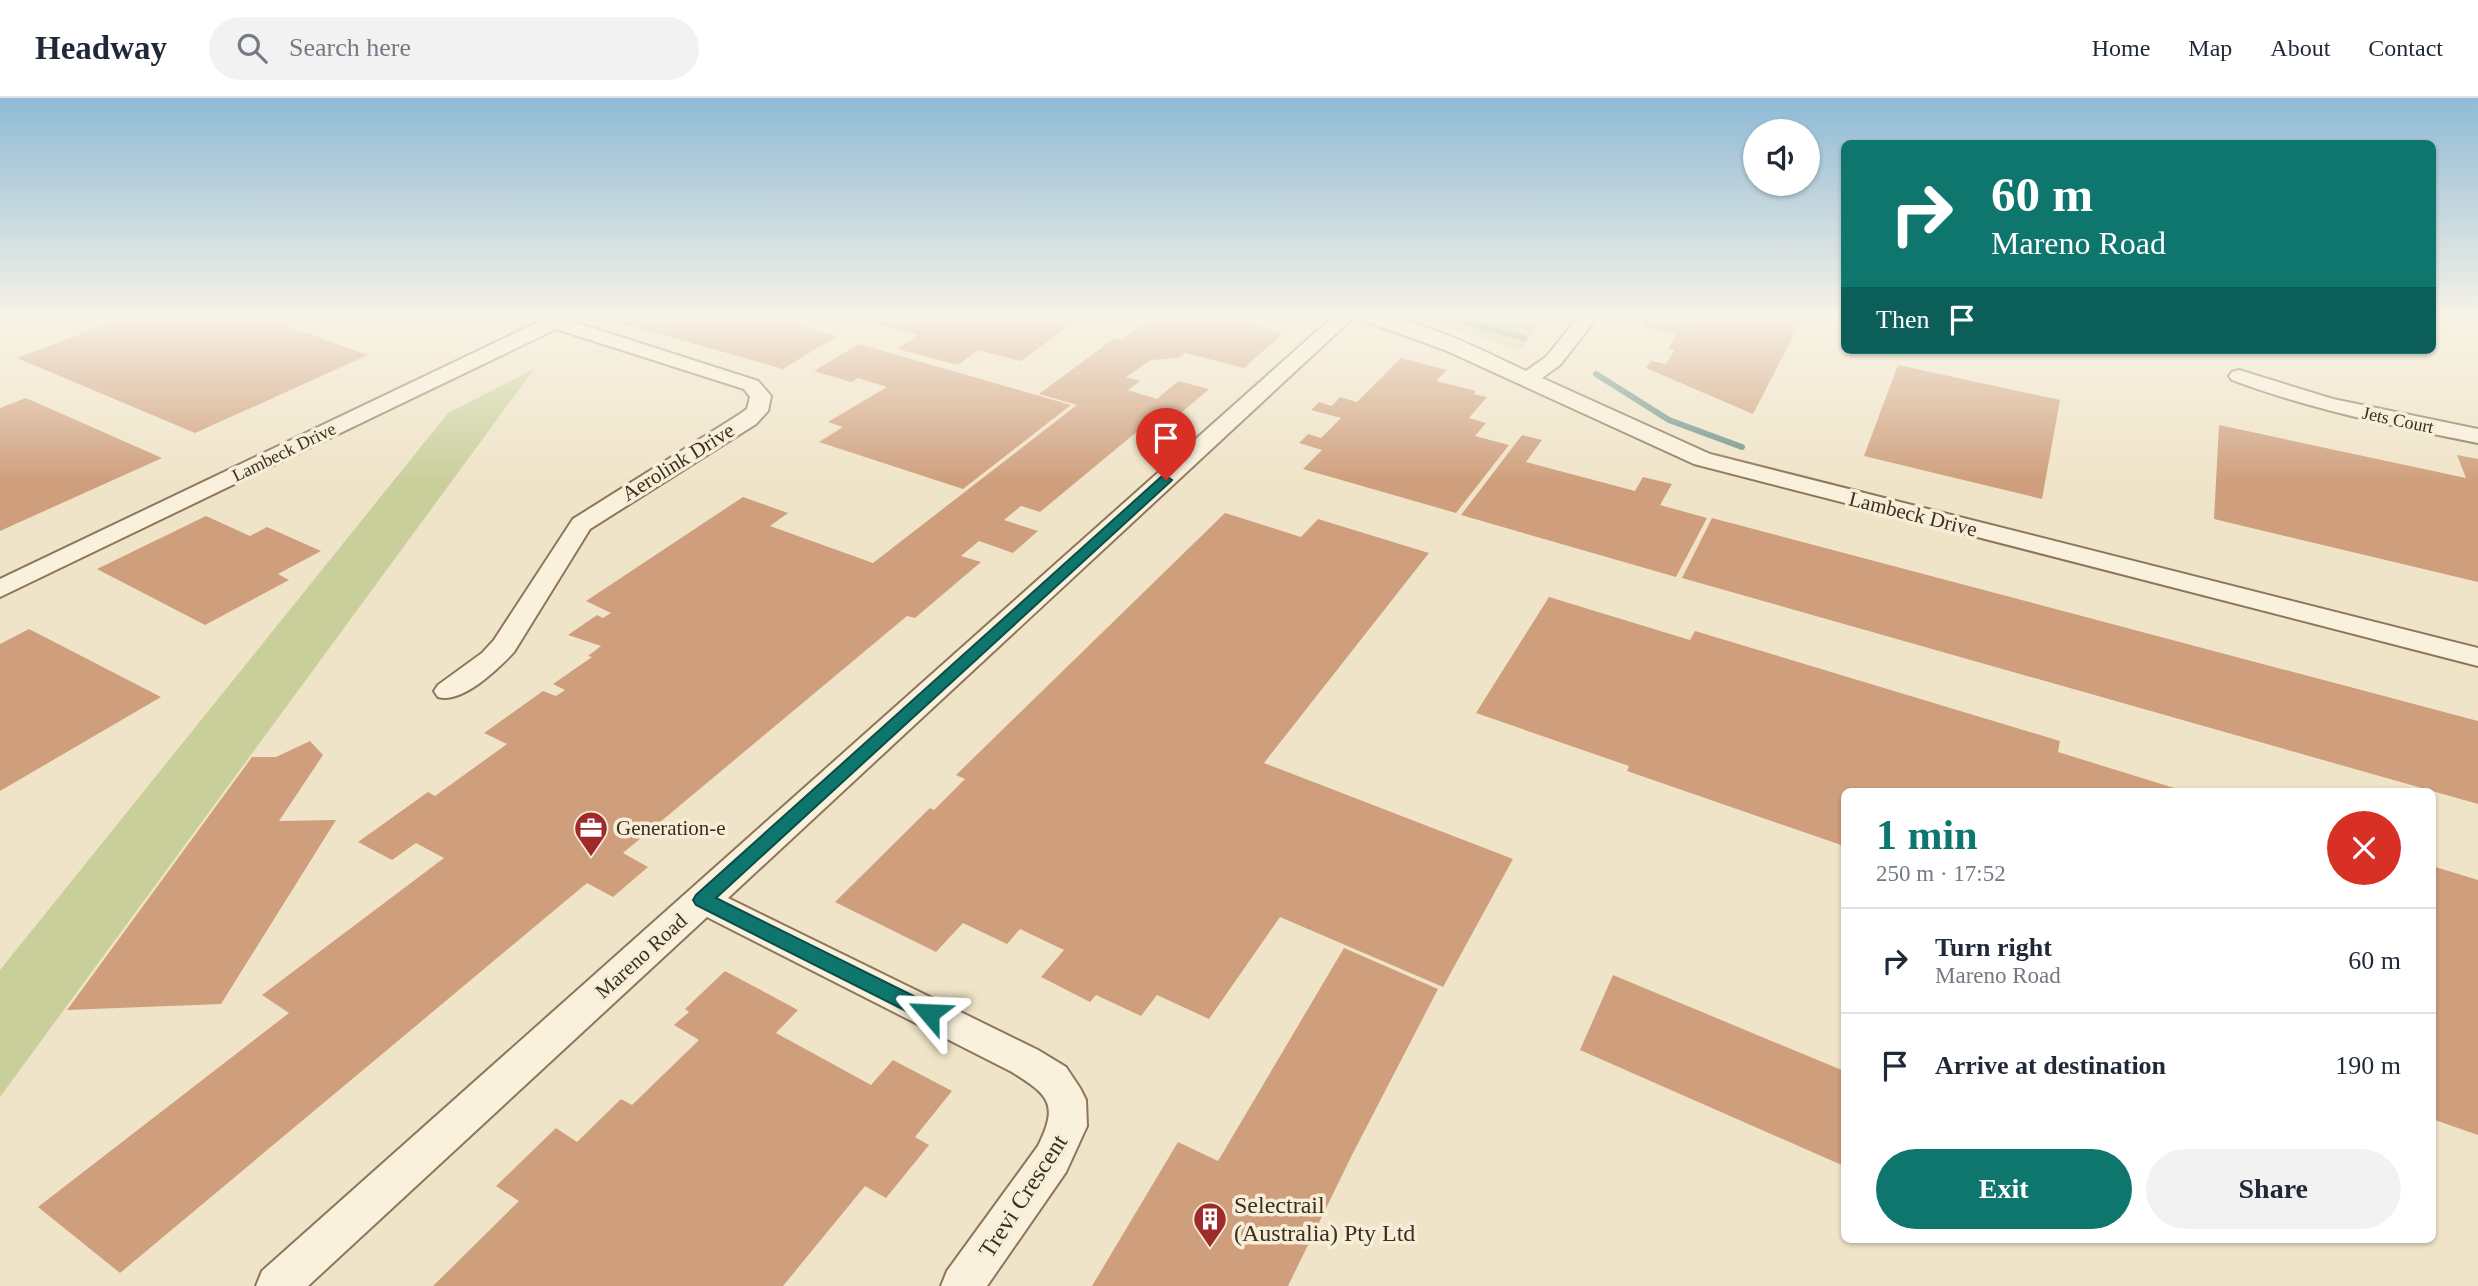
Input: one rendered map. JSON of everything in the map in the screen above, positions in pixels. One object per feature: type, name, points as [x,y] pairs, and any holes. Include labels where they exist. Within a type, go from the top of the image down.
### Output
[{"type":"street","name":"Lambeck Drive","points":[[0,589],[455,370]]},
{"type":"street","name":"Aerolink Drive","points":[[448,691],[492,659],[504,646],[581,524],[741,424],[757,411],[761,396],[751,385],[709,370]]},
{"type":"street","name":"Mareno Road","points":[[277,1286],[1286,370]]},
{"type":"street","name":"Lambeck Drive","points":[[1506,370],[1649,438],[1734,468],[2478,657]]},
{"type":"street","points":[[1527,380],[1540,370]]},
{"type":"street","name":"Jets Court","points":[[2239,376],[2323,405],[2478,436]]},
{"type":"street","name":"Trevi Crescent","points":[[702,900],[1025,1061],[1053,1078],[1067,1100],[1068,1126],[1052,1159],[962,1286]]},
{"type":"green space","points":[[533,370],[0,1097],[0,970],[448,413]]},
{"type":"building","points":[[47,370],[334,370],[195,433]]},
{"type":"building","points":[[951,370],[1071,405],[963,489],[819,442],[843,427],[828,422],[887,387],[858,378],[851,382],[814,371]]},
{"type":"building","points":[[1071,370],[1136,370],[1126,377],[1140,381],[1128,390],[1157,399],[1178,381],[1209,389],[1161,430],[1145,425],[1040,512],[1021,506],[1004,520],[1038,531],[1013,553],[979,541],[961,556],[981,562],[915,618],[907,616],[623,853],[648,867],[613,897],[587,883],[120,1273],[38,1207],[289,1013],[262,995],[444,858],[416,843],[392,860],[358,842],[428,792],[435,796],[507,744],[484,733],[543,691],[556,696],[565,690],[553,684],[592,657],[588,656],[601,646],[568,635],[597,615],[603,618],[611,613],[586,601],[743,497],[788,513],[770,526],[873,563],[1077,405],[1039,394]]},
{"type":"building","points":[[1389,370],[1447,370],[1436,381],[1476,391],[1473,394],[1487,397],[1469,418],[1486,423],[1475,436],[1509,445],[1456,513],[1303,469],[1322,450],[1299,443],[1308,434],[1321,438],[1341,418],[1311,410],[1319,402],[1332,406],[1340,397],[1357,402]]},
{"type":"building","points":[[1652,370],[1775,370],[1753,414]]},
{"type":"building","points":[[1896,370],[1923,370],[2060,400],[2042,499],[1864,456]]},
{"type":"building","points":[[26,398],[162,458],[0,531],[0,408]]},
{"type":"building","points":[[2219,425],[2466,478],[2457,455],[2478,459],[2478,582],[2214,519]]},
{"type":"building","points":[[1522,435],[1542,440],[1526,462],[1635,491],[1643,477],[1672,484],[1660,505],[1707,518],[1676,577],[1461,515]]},
{"type":"building","points":[[1225,513],[1301,537],[1318,519],[1429,553],[1264,763],[1513,859],[1443,987],[1280,917],[1209,1019],[1157,995],[1141,1016],[1096,995],[1090,1002],[1041,977],[1064,950],[1020,929],[1007,944],[963,923],[936,952],[835,902],[930,808],[934,810],[965,779],[956,775]]},
{"type":"building","points":[[206,516],[250,536],[267,527],[321,551],[278,574],[289,580],[205,625],[97,569]]},
{"type":"building","points":[[1712,518],[2478,721],[2478,804],[2436,792],[2436,788],[2422,788],[1682,578]]},
{"type":"building","points":[[1549,597],[1690,640],[1695,631],[2060,741],[2058,752],[2174,788],[1841,788],[1841,845],[1627,771],[1629,766],[1476,713]]},
{"type":"building","points":[[29,629],[161,697],[0,791],[0,644]]},
{"type":"building","points":[[310,741],[323,755],[279,821],[336,820],[221,1004],[67,1010],[252,757],[276,757]]},
{"type":"building","points":[[2436,867],[2478,880],[2478,1135],[2436,1120]]},
{"type":"building","points":[[1344,948],[1438,989],[1288,1286],[1092,1286],[1178,1142],[1218,1161]]},
{"type":"building","points":[[725,971],[798,1010],[776,1033],[871,1085],[893,1060],[952,1091],[915,1137],[929,1145],[886,1198],[865,1186],[783,1286],[433,1286],[519,1201],[496,1186],[556,1128],[577,1142],[621,1099],[632,1105],[699,1040],[674,1025],[689,1012],[685,1009]]},
{"type":"building","points":[[1613,975],[1841,1070],[1841,1165],[1580,1050]]},
{"type":"waterway","points":[[1596,374],[1669,420],[1742,447]]},
{"type":"place","name":"Generation-e","points":[[591,858]]},
{"type":"place","name":"Selectrail (Australia) Pty Ltd","points":[[1210,1249]]},
{"type":"route","points":[[929,1013],[702,900],[1166,480]]}]
